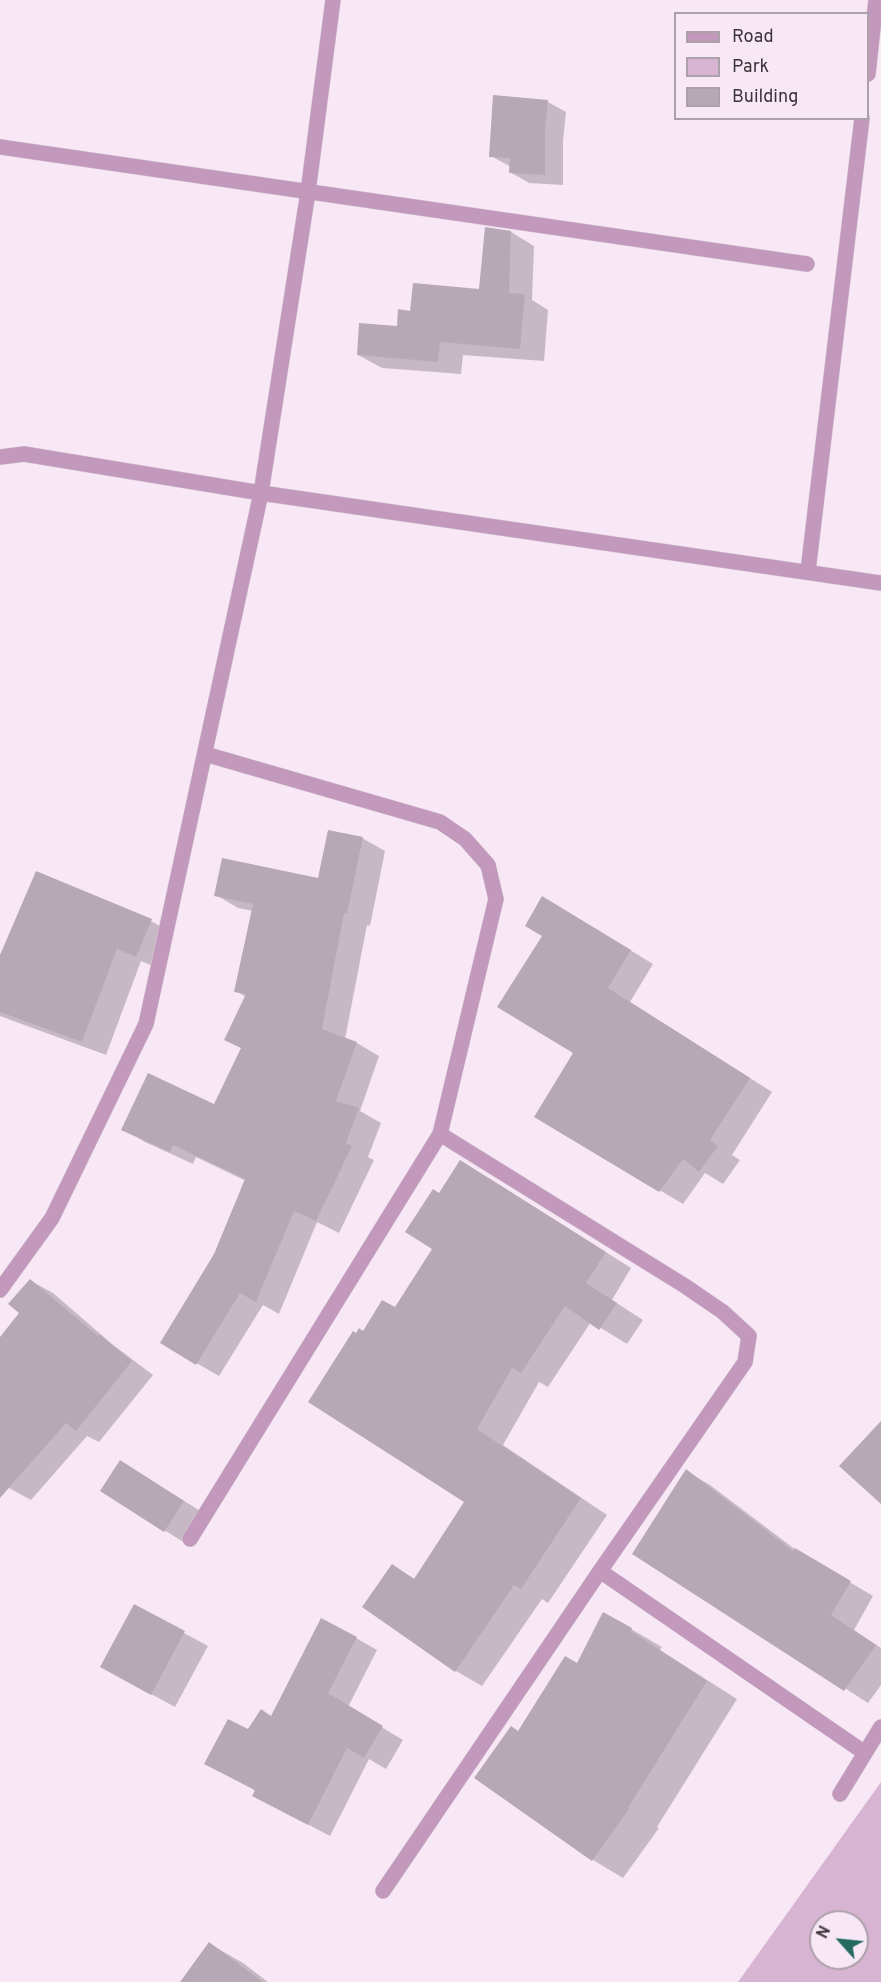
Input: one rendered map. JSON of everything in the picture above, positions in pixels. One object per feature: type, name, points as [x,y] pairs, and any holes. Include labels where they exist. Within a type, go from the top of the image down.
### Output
[{"type":"street","points":[[0,1290],[52,1218],[146,1024],[261,493],[308,192],[333,0]]},
{"type":"street","points":[[869,58],[876,0]]},
{"type":"street","points":[[808,572],[862,120]]},
{"type":"street","points":[[0,147],[807,264]]},
{"type":"street","points":[[0,457],[24,454],[261,493],[881,583]]},
{"type":"street","points":[[190,1539],[440,1134],[496,899],[488,865],[465,839],[440,822],[205,754]]},
{"type":"street","points":[[383,1892],[600,1571],[745,1362],[750,1336],[723,1312],[685,1286],[440,1134]]},
{"type":"street","points":[[600,1571],[865,1753]]},
{"type":"street","points":[[840,1794],[881,1727]]},
{"type":"green space","points":[[881,1782],[881,1982],[738,1982]]},
{"type":"building","points":[[493,95],[548,100],[545,175],[509,173],[510,158],[489,157]]},
{"type":"building","points":[[485,227],[511,231],[509,293],[525,294],[520,349],[440,342],[438,362],[357,355],[359,323],[397,326],[398,309],[410,311],[413,283],[479,289]]},
{"type":"building","points":[[328,830],[363,837],[347,914],[344,913],[322,1029],[357,1042],[336,1101],[359,1108],[346,1143],[352,1146],[316,1221],[294,1211],[256,1302],[240,1293],[196,1365],[160,1343],[214,1254],[245,1179],[173,1145],[170,1152],[121,1130],[148,1073],[214,1104],[241,1048],[224,1040],[246,994],[234,992],[253,904],[214,896],[222,858],[318,878]]},
{"type":"building","points":[[36,871],[152,919],[136,957],[117,949],[82,1042],[0,1012],[0,955]]},
{"type":"building","points":[[542,896],[631,950],[608,988],[750,1078],[710,1140],[718,1146],[699,1172],[683,1159],[659,1192],[534,1117],[573,1053],[497,1007],[542,936],[525,926]]},
{"type":"building","points":[[460,1160],[606,1252],[586,1283],[617,1303],[599,1330],[565,1306],[521,1373],[512,1368],[477,1429],[581,1498],[521,1589],[514,1585],[455,1672],[362,1607],[392,1564],[414,1579],[464,1502],[308,1402],[353,1331],[356,1333],[359,1328],[363,1331],[382,1300],[395,1307],[432,1249],[405,1232],[433,1189],[439,1193]]},
{"type":"building","points":[[30,1279],[98,1336],[99,1334],[132,1361],[76,1431],[66,1423],[0,1498],[0,1337],[19,1313],[8,1304]]},
{"type":"building","points":[[881,1421],[881,1504],[839,1466]]},
{"type":"building","points":[[120,1460],[184,1501],[164,1532],[100,1491]]},
{"type":"building","points":[[686,1469],[793,1551],[795,1548],[851,1581],[831,1615],[876,1645],[844,1691],[632,1554]]},
{"type":"building","points":[[134,1604],[185,1631],[151,1695],[100,1667]]},
{"type":"building","points":[[603,1612],[632,1628],[631,1631],[707,1681],[629,1809],[592,1861],[474,1778],[511,1726],[518,1731],[565,1656],[577,1663]]},
{"type":"building","points":[[321,1618],[357,1637],[328,1693],[383,1726],[364,1758],[347,1748],[308,1825],[252,1796],[255,1790],[204,1764],[228,1719],[248,1729],[261,1709],[271,1716]]},
{"type":"building","points":[[209,1942],[263,1982],[180,1982]]}]
